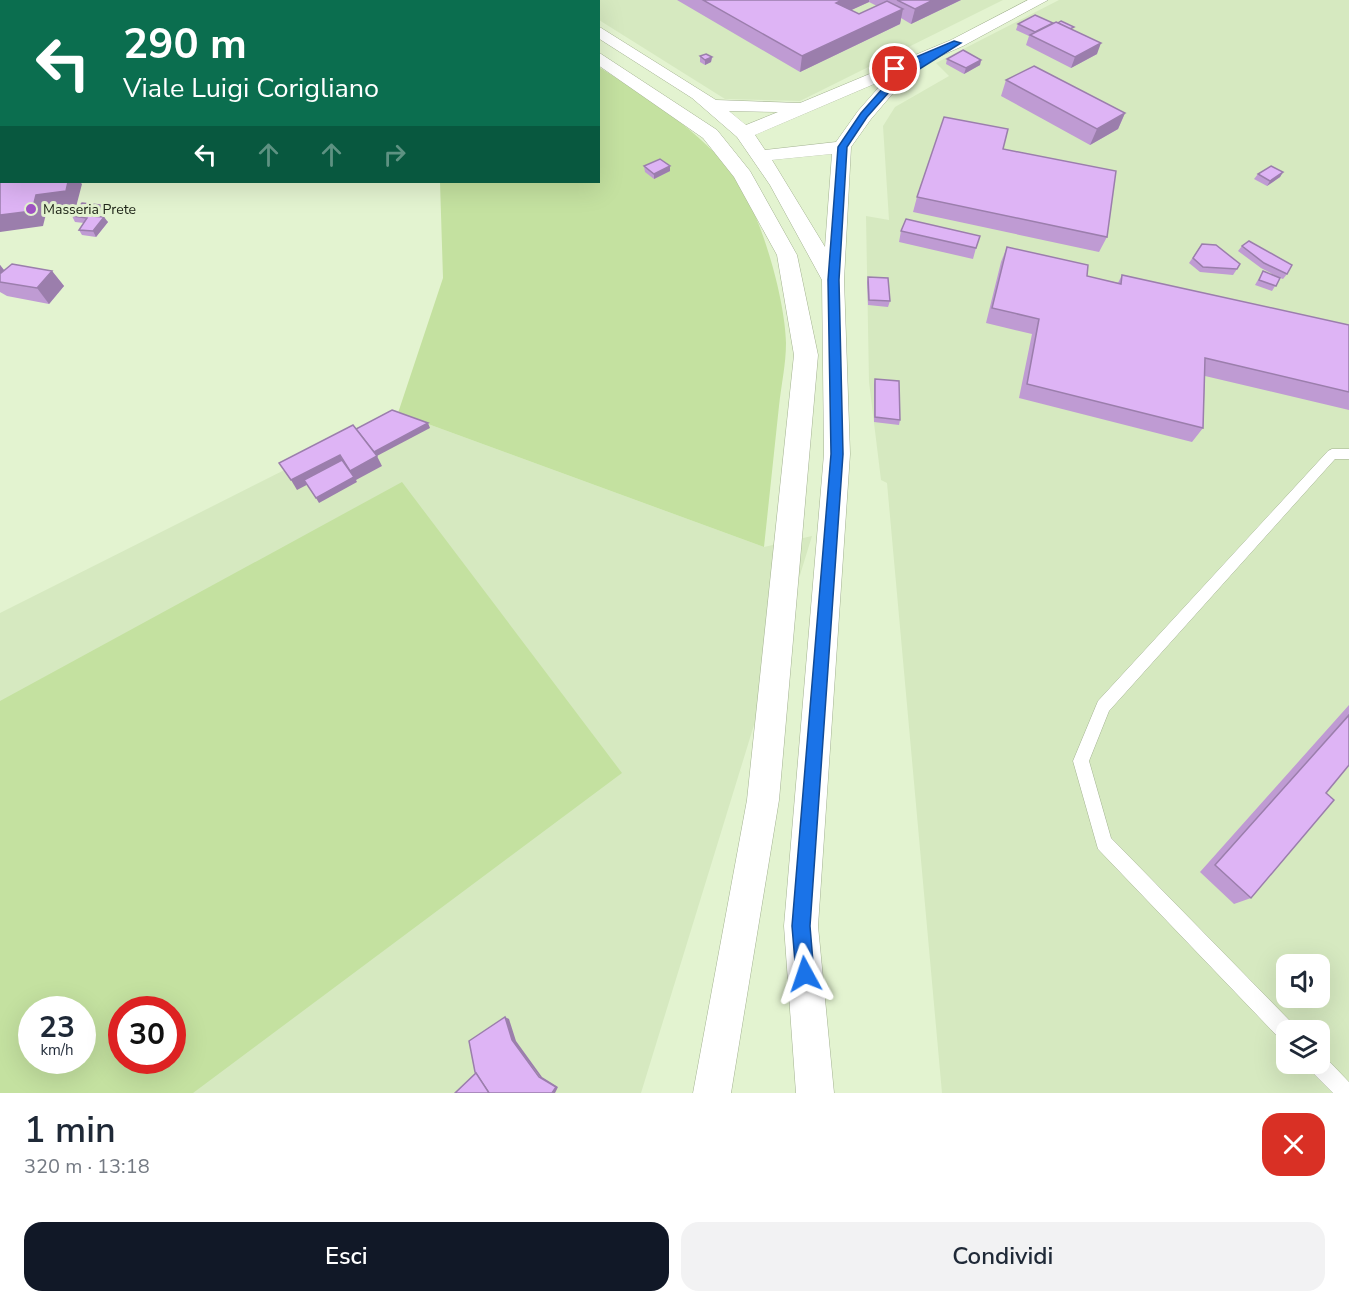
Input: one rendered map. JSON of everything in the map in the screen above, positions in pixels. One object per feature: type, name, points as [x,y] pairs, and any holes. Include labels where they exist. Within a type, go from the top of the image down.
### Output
[{"type":"street","points":[[815,1093],[801,926],[837,454],[833,280],[842,147],[864,115],[894,81],[957,43],[1040,0]]},
{"type":"street","points":[[600,32],[710,105],[744,134],[761,156],[833,280]]},
{"type":"street","points":[[744,134],[957,43]]},
{"type":"street","points":[[600,58],[710,134],[743,175],[787,255],[806,356],[763,801],[712,1093]]},
{"type":"street","points":[[710,105],[775,108],[813,104]]},
{"type":"street","points":[[761,156],[842,147]]},
{"type":"lane","points":[[1276,1021],[1104,843],[1081,761],[1103,706],[1332,453],[1349,454]]},
{"type":"lane","points":[[1328,1074],[1346,1093]]},
{"type":"shaded area","points":[[600,0],[1003,0],[800,101],[725,99],[600,21]]},
{"type":"shaded area","points":[[1059,0],[1349,0],[1349,1093],[942,1093],[887,483],[881,480],[869,382],[866,216],[889,220],[883,126],[895,107],[949,76],[936,63]]},
{"type":"shaded area","points":[[600,68],[650,100],[699,138],[728,167],[750,203],[768,251],[781,301],[786,343],[785,359],[764,547],[398,413],[443,278],[440,183],[600,183]]},
{"type":"shaded area","points":[[398,413],[764,547],[812,536],[641,1093],[0,1093],[0,613]]},
{"type":"shaded area","points":[[402,482],[622,773],[193,1093],[0,1093],[0,701]]},
{"type":"building","points":[[703,0],[842,0],[836,3],[859,14],[887,1],[903,9],[802,56]]},
{"type":"building","points":[[897,0],[933,0],[915,9]]},
{"type":"building","points":[[1035,15],[1053,23],[1035,32],[1018,24]]},
{"type":"building","points":[[1061,21],[1074,27],[1070,29],[1058,23]]},
{"type":"building","points":[[1056,22],[1101,43],[1075,57],[1030,35]]},
{"type":"building","points":[[963,50],[981,60],[966,68],[947,59]]},
{"type":"building","points":[[706,54],[712,57],[705,60],[700,56]]},
{"type":"building","points":[[1034,66],[1125,113],[1097,129],[1006,80]]},
{"type":"building","points":[[944,117],[1008,129],[1003,149],[1116,171],[1107,237],[917,197]]},
{"type":"building","points":[[660,159],[670,166],[654,174],[644,166]]},
{"type":"building","points":[[1271,166],[1283,172],[1270,181],[1258,174]]},
{"type":"building","points":[[0,183],[68,183],[66,191],[36,195],[32,211],[0,215]]},
{"type":"building","points":[[82,203],[101,205],[92,216],[104,217],[93,231],[79,230],[87,218],[72,216]]},
{"type":"building","points":[[906,219],[980,236],[976,248],[901,231]]},
{"type":"building","points":[[1249,241],[1292,265],[1287,274],[1264,263],[1242,246]]},
{"type":"building","points":[[1202,244],[1216,245],[1240,264],[1237,269],[1203,267],[1193,258]]},
{"type":"building","points":[[1007,247],[1088,265],[1087,276],[1121,284],[1122,275],[1349,325],[1349,392],[1205,358],[1203,428],[1027,384],[1039,319],[992,308]]},
{"type":"building","points":[[12,264],[52,271],[37,288],[0,282],[0,273]]},
{"type":"building","points":[[1263,271],[1280,278],[1276,286],[1259,280]]},
{"type":"building","points":[[868,277],[888,278],[890,301],[869,300]]},
{"type":"building","points":[[875,379],[899,381],[900,420],[875,417]]},
{"type":"building","points":[[392,410],[428,423],[374,452],[356,429]]},
{"type":"building","points":[[353,425],[377,456],[350,471],[340,455],[291,480],[279,463]]},
{"type":"building","points":[[342,460],[354,477],[316,498],[304,480]]},
{"type":"building","points":[[1349,715],[1349,765],[1326,793],[1334,800],[1251,898],[1215,865]]},
{"type":"building","points":[[505,1017],[512,1040],[539,1077],[556,1087],[552,1093],[489,1093],[475,1072],[469,1041]]},
{"type":"building","points":[[476,1073],[489,1093],[455,1093]]},
{"type":"place","name":"Masseria Prete","points":[[31,209]]},
{"type":"route","points":[[805,974],[801,926],[837,454],[833,280],[842,147],[864,115],[894,81],[957,43],[895,69]]}]
